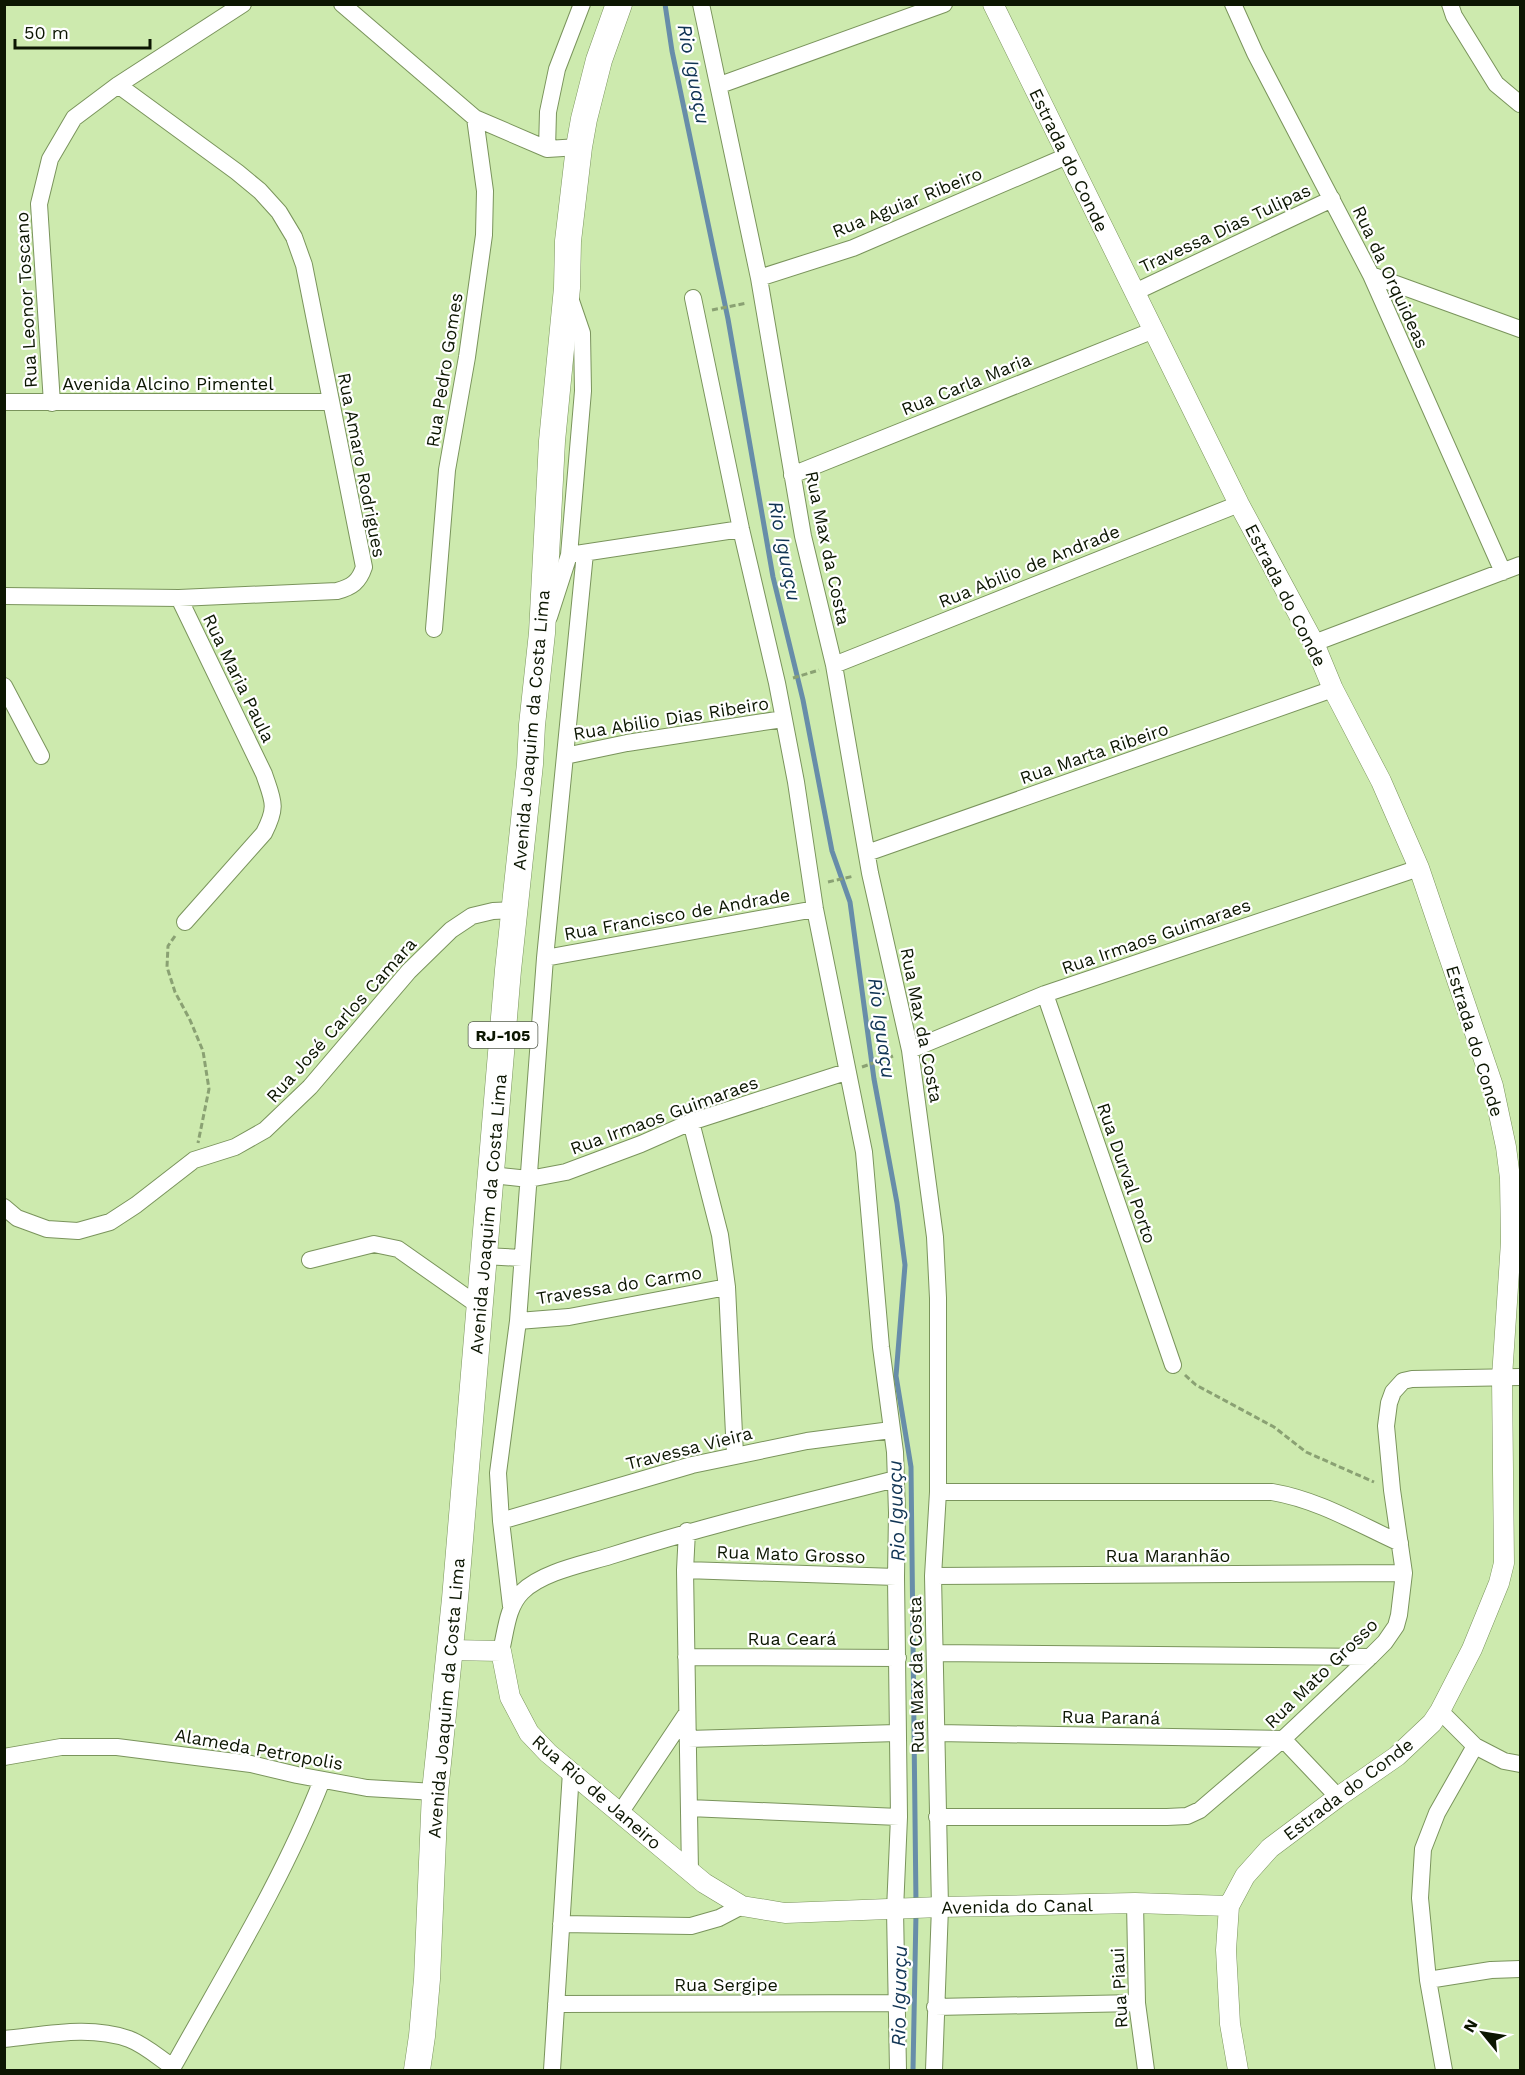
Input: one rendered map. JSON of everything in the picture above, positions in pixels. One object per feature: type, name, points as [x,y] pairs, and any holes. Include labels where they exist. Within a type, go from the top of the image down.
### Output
[{"type":"main road","name":"Avenida Joaquim da Costa Lima","points":[[417,2070],[427,1979],[435,1792],[450,1650],[479,1306],[542,633],[552,441],[567,288],[568,241],[579,147],[599,60],[619,4]]},
{"type":"street","name":"Rua Leonor Toscano","points":[[52,403],[39,204],[50,159],[74,118],[118,85],[243,4]]},
{"type":"street","points":[[342,4],[475,118],[547,149],[579,147]]},
{"type":"street","points":[[547,149],[548,112],[557,69],[582,4]]},
{"type":"street","name":"Rua Max da Costa","points":[[701,4],[720,85],[759,278],[803,536],[906,1052],[934,1237],[938,1298],[938,1492],[933,1576],[938,1733],[938,1907],[934,2070]]},
{"type":"street","points":[[720,85],[944,4]]},
{"type":"street","name":"Estrada do Conde","points":[[993,4],[1239,504],[1314,643],[1333,689],[1381,781],[1419,868],[1493,1086],[1515,1178],[1511,1242],[1512,1563],[1499,1583],[1472,1649],[1432,1723],[1397,1756],[1270,1848],[1245,1876],[1229,1905],[1226,1950],[1230,2024],[1238,2070]]},
{"type":"street","name":"Rua da Orquideas","points":[[1233,4],[1255,53],[1371,275],[1503,572]]},
{"type":"street","points":[[1450,4],[1454,16],[1497,84],[1521,104]]},
{"type":"street","name":"Rua Amaro Rodrigues","points":[[4,596],[179,598],[337,591],[350,587],[360,579],[364,567],[304,265],[294,237],[279,212],[260,191],[118,85]]},
{"type":"street","name":"Rua Pedro Gomes","points":[[434,629],[447,470],[467,357],[484,236],[485,191],[475,118]]},
{"type":"street","name":"Rua Aguiar Ribeiro","points":[[759,278],[854,248],[1067,156]]},
{"type":"street","name":"Travessa Dias Tulipas","points":[[1135,292],[1332,199]]},
{"type":"street","points":[[1371,275],[1521,329]]},
{"type":"street","points":[[450,1650],[501,1651],[511,1606],[498,1473],[518,1321],[545,958],[565,756],[577,554],[583,356],[582,333],[578,316],[567,288]]},
{"type":"street","name":"Rua Max da Costa","points":[[693,298],[741,529],[777,683],[796,782],[815,909],[851,1071],[864,1152],[881,1347],[895,1452],[899,1818],[896,2003],[898,2070]]},
{"type":"street","name":"Rua Carla Maria","points":[[792,475],[1154,330]]},
{"type":"street","name":"Avenida Alcino Pimentel","points":[[4,402],[331,402]]},
{"type":"street","name":"Rua Abilio de Andrade","points":[[830,667],[1239,504]]},
{"type":"street","points":[[577,554],[741,529]]},
{"type":"street","points":[[542,633],[577,554]]},
{"type":"street","points":[[1314,643],[1521,565]]},
{"type":"street","name":"Rua Maria Paula","points":[[179,598],[264,774],[274,804],[273,816],[264,832],[185,922]]},
{"type":"street","points":[[4,686],[41,756]]},
{"type":"street","name":"Rua Marta Ribeiro","points":[[867,853],[1333,689]]},
{"type":"street","name":"Rua Abilio Dias Ribeiro","points":[[565,756],[627,743],[783,719]]},
{"type":"street","name":"Rua Irmaos Guimaraes","points":[[906,1052],[1045,994],[1419,868]]},
{"type":"street","name":"Rua Francisco de Andrade","points":[[545,958],[815,909]]},
{"type":"street","name":"Rua José Carlos Camara","points":[[194,1160],[236,1147],[265,1130],[310,1087],[409,971],[451,930],[472,916],[493,911],[515,910]]},
{"type":"street","name":"Rua Durval Porto","points":[[1045,994],[1173,1365]]},
{"type":"street","name":"Rua Irmaos Guimaraes","points":[[492,1175],[529,1179],[566,1172],[641,1144],[691,1122],[851,1071]]},
{"type":"street","points":[[691,1122],[720,1234],[727,1287],[735,1455]]},
{"type":"street","points":[[4,1207],[17,1218],[31,1225],[47,1229],[78,1231],[110,1222],[194,1160]]},
{"type":"street","points":[[310,1260],[374,1244],[398,1249],[479,1306]]},
{"type":"street","points":[[484,1256],[522,1258]]},
{"type":"street","name":"Travessa do Carmo","points":[[518,1321],[569,1317],[727,1287]]},
{"type":"street","name":"Rua Mato Grosso","points":[[937,1817],[1167,1817],[1186,1816],[1200,1810],[1283,1739],[1385,1642],[1396,1626],[1404,1573],[1392,1490],[1386,1426],[1393,1392],[1403,1380],[1412,1378],[1511,1377]]},
{"type":"street","name":"Travessa Vieira","points":[[501,1521],[681,1468],[735,1455],[807,1441],[891,1430]]},
{"type":"street","points":[[511,1606],[532,1583],[562,1571],[687,1531],[896,1479]]},
{"type":"street","points":[[938,1492],[1272,1492],[1321,1505],[1400,1543]]},
{"type":"street","name":"Rua Rio de Janeiro","points":[[687,1531],[685,1570],[690,1872]]},
{"type":"street","name":"Rua Mato Grosso","points":[[685,1570],[896,1577]]},
{"type":"street","name":"Rua Maranhão","points":[[933,1576],[1404,1573]]},
{"type":"street","name":"Rua Rio de Janeiro","points":[[501,1651],[510,1697],[528,1733],[548,1753],[704,1883],[742,1906],[785,1914],[897,1910]]},
{"type":"street","points":[[935,1653],[1370,1657]]},
{"type":"street","name":"Rua Ceará","points":[[686,1657],[898,1658]]},
{"type":"street","points":[[1440,1711],[1475,1746],[1504,1761],[1521,1764]]},
{"type":"street","points":[[620,1813],[687,1713]]},
{"type":"street","points":[[688,1739],[897,1733]]},
{"type":"street","name":"Rua Paraná","points":[[938,1733],[1283,1739]]},
{"type":"street","points":[[1283,1739],[1338,1797]]},
{"type":"street","name":"Alameda Petropolis","points":[[4,1757],[61,1746],[117,1747],[251,1764],[367,1788],[435,1792]]},
{"type":"street","points":[[1444,2070],[1428,1980],[1420,1898],[1423,1849],[1437,1813],[1475,1746]]},
{"type":"street","points":[[552,2070],[571,1772]]},
{"type":"street","points":[[4,2039],[80,2031],[108,2033],[132,2040],[173,2069],[282,1868],[322,1780]]},
{"type":"street","points":[[689,1808],[899,1818]]},
{"type":"street","name":"Avenida do Canal","points":[[897,1910],[1135,1903],[1229,1905]]},
{"type":"street","name":"Rua Piaui","points":[[1135,1903],[1137,2002],[1146,2070]]},
{"type":"street","points":[[561,1924],[691,1926],[719,1918],[742,1906]]},
{"type":"street","points":[[1428,1980],[1491,1970],[1521,1969]]},
{"type":"street","points":[[935,2007],[1137,2002]]},
{"type":"street","name":"Rua Sergipe","points":[[556,2004],[896,2003]]},
{"type":"path","points":[[706,311],[749,303]]},
{"type":"path","points":[[786,680],[830,667]]},
{"type":"path","points":[[820,883],[861,874]]},
{"type":"path","points":[[185,922],[168,946],[167,967],[175,992],[203,1052],[209,1089],[194,1160]]},
{"type":"path","points":[[851,1071],[906,1052]]},
{"type":"path","points":[[1173,1365],[1196,1385],[1274,1427],[1306,1452],[1392,1490]]},
{"type":"waterway","name":"Rio Iguaçu","points":[[665,4],[672,51],[728,319],[773,577],[803,700],[832,851],[850,902],[874,1079],[897,1203],[905,1265],[896,1376],[911,1467],[916,1904]]},
{"type":"waterway","name":"Rio Iguaçu","points":[[913,2070],[916,1913]]}]
